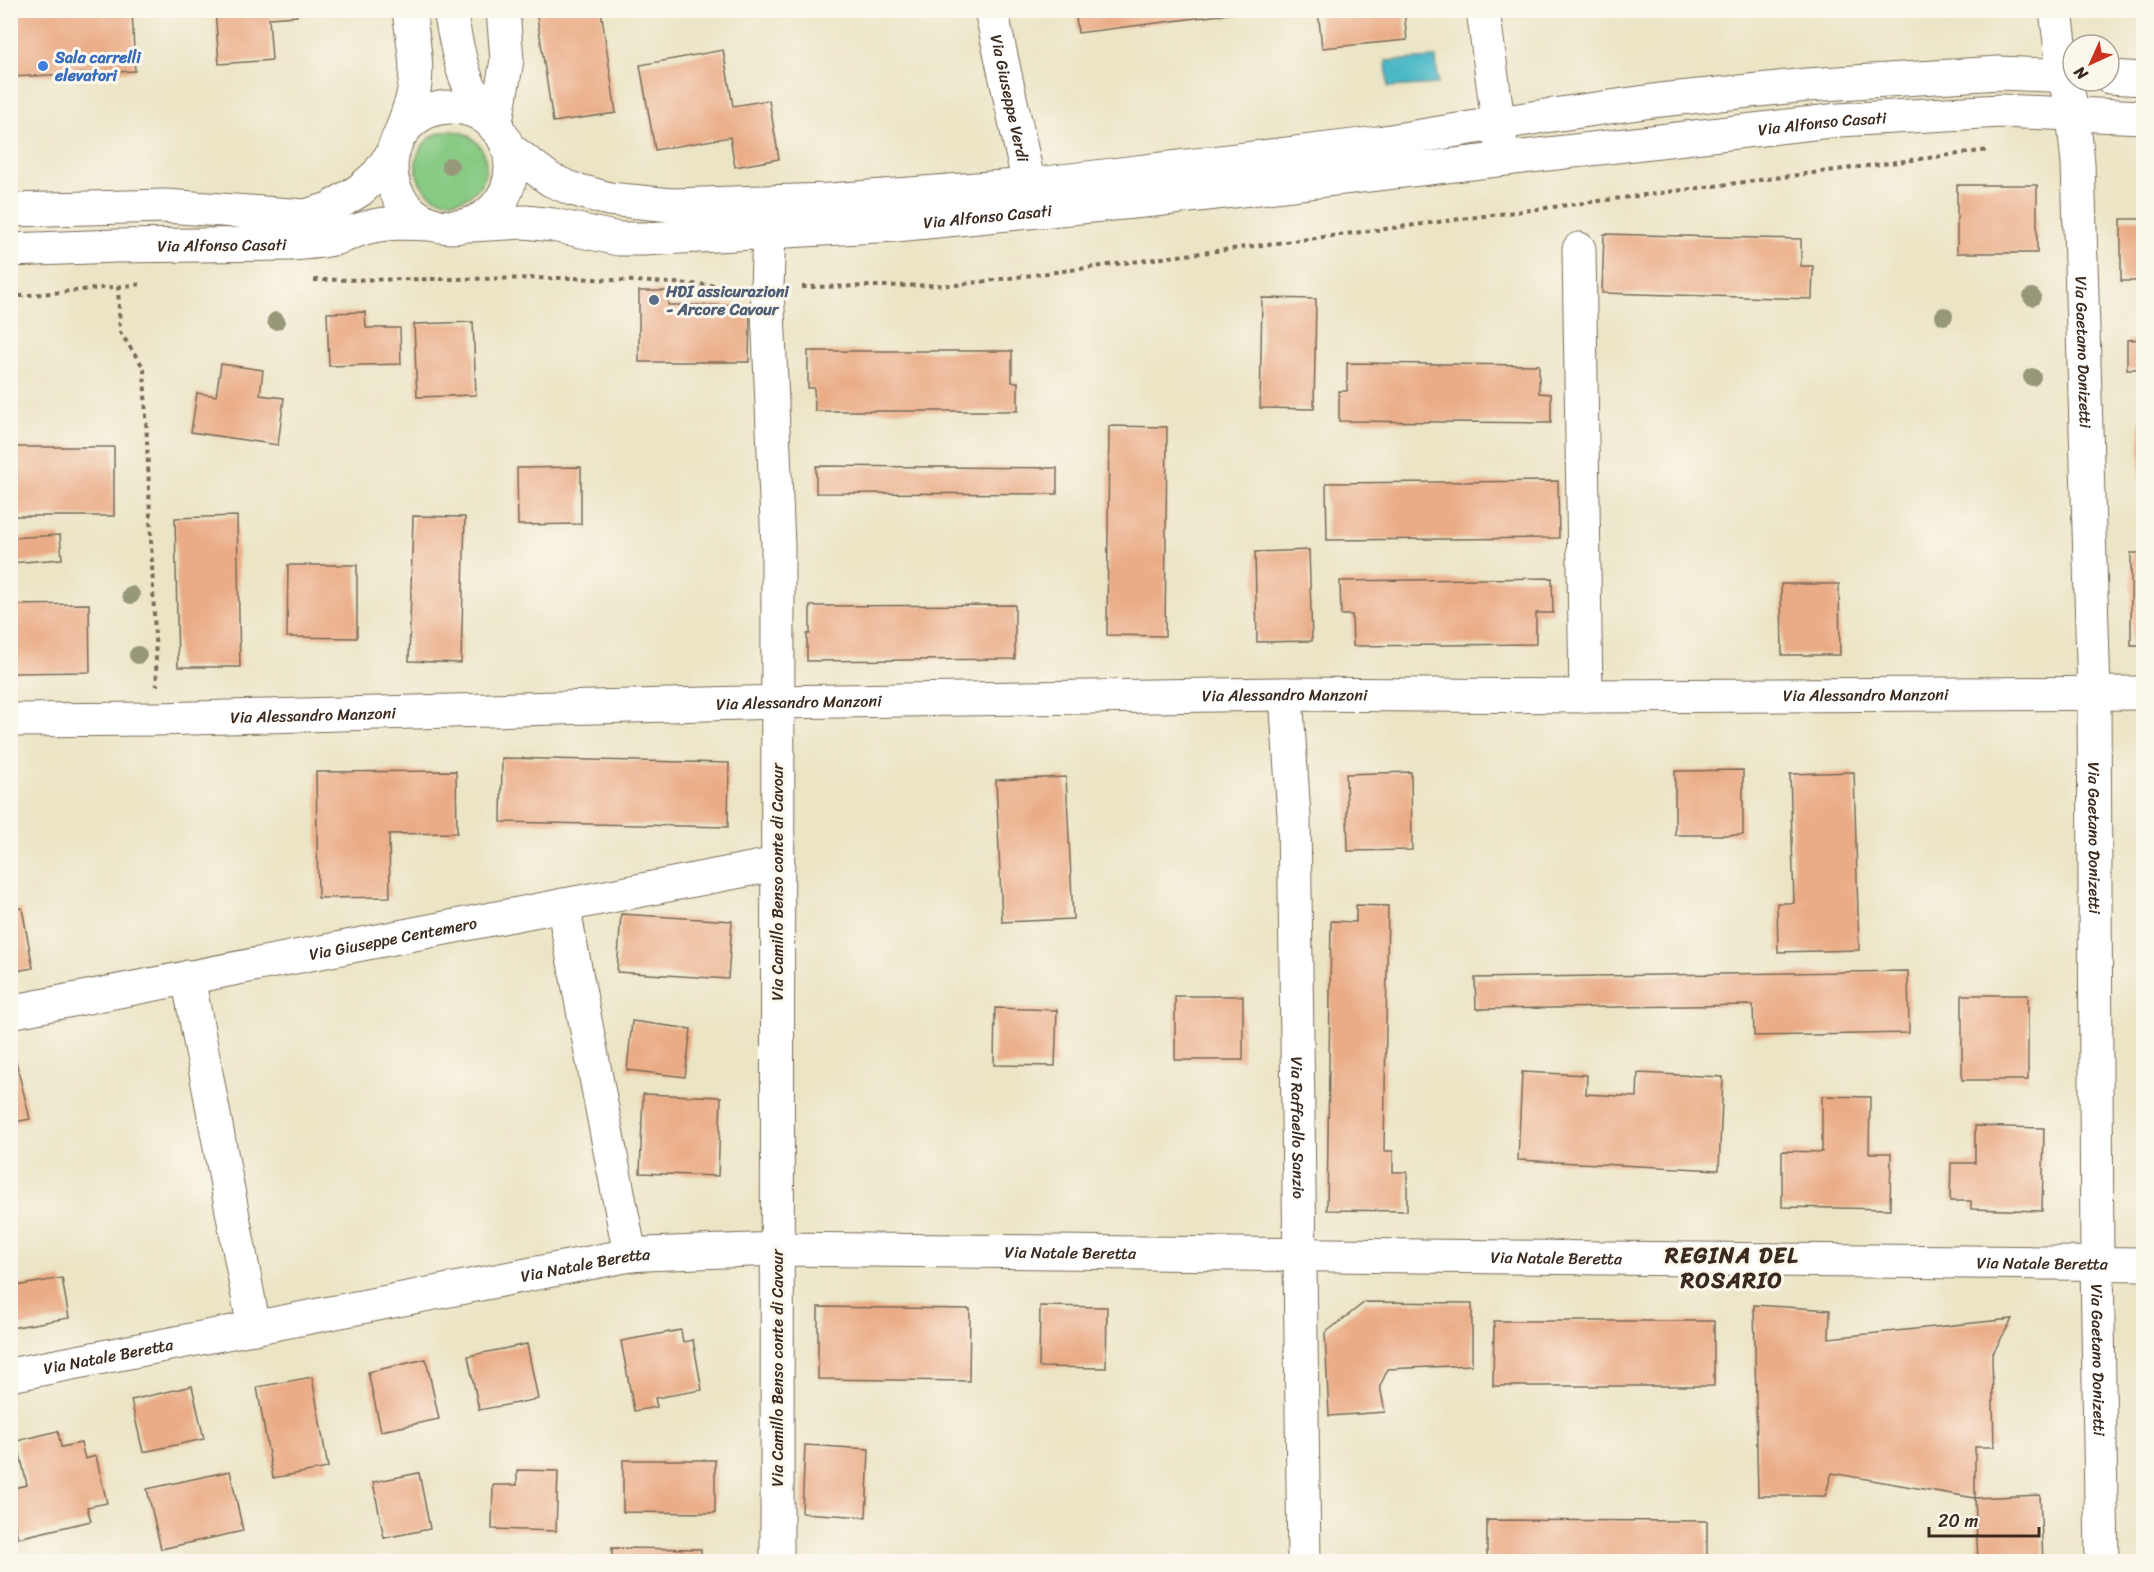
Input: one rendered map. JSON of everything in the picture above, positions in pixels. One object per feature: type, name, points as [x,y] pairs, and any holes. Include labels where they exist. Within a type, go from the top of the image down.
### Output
[{"type":"street","points":[[409,10],[416,64],[415,81],[412,101],[396,145],[391,178],[398,197],[413,214],[430,224],[451,228],[471,225],[491,213],[505,195],[511,171],[502,137],[507,60],[502,10]]},
{"type":"street","points":[[450,10],[466,80],[481,110],[502,137]]},
{"type":"street","name":"Via Giuseppe Verdi","points":[[991,10],[1029,185]]},
{"type":"street","points":[[1483,10],[1503,158]]},
{"type":"street","name":"Via Gaetano Donizetti","points":[[2056,10],[2061,38]]},
{"type":"street","name":"Via Alfonso Casati","points":[[471,225],[500,222],[553,225],[619,239],[666,238],[770,217],[928,194],[1029,185],[1378,143],[1660,100],[1807,84],[1999,73],[2061,76]]},
{"type":"street","points":[[2121,77],[2144,78]]},
{"type":"street","name":"Via Gaetano Donizetti","points":[[2070,93],[2078,175],[2094,693],[2097,1263],[2102,1562]]},
{"type":"street","points":[[396,145],[416,118],[431,110],[444,107],[472,110],[487,119],[502,137]]},
{"type":"street","name":"Via Alfonso Casati","points":[[502,137],[551,180],[572,189],[609,199],[770,217],[896,225],[1142,202],[1851,119],[2001,111],[2144,117]]},
{"type":"street","name":"Via Alfonso Casati","points":[[10,210],[166,206],[305,216],[329,208],[360,190],[378,174],[396,145]]},
{"type":"street","name":"Via Camillo Benso conte di Cavour","points":[[770,217],[767,287],[778,546],[777,1562]]},
{"type":"street","name":"Via Alfonso Casati","points":[[10,250],[314,243],[385,224],[406,222],[430,224]]},
{"type":"street","points":[[1580,249],[1586,696]]},
{"type":"street","name":"Via Alessandro Manzoni","points":[[10,720],[777,702],[1286,694],[1586,696],[2144,693]]},
{"type":"street","name":"Via Raffaello Sanzio","points":[[1286,694],[1294,816],[1304,1562]]},
{"type":"street","name":"Via Giuseppe Centemero","points":[[10,1012],[777,864]]},
{"type":"street","points":[[563,905],[630,1255]]},
{"type":"street","points":[[188,977],[254,1328]]},
{"type":"street","name":"Via Natale Beretta","points":[[10,1375],[630,1255],[778,1249],[2144,1264]]},
{"type":"path","points":[[118,286],[120,332],[144,368],[158,718]]},
{"type":"green space","points":[[444,131],[458,131],[471,137],[480,146],[486,159],[484,179],[476,191],[458,201],[444,201],[431,195],[422,186],[416,173],[416,159],[422,146],[431,137]]},
{"type":"water","points":[[1436,58],[1438,84],[1388,87],[1386,61]]},
{"type":"building","points":[[10,10],[132,10],[135,71],[10,77]]},
{"type":"building","points":[[215,10],[297,10],[297,16],[269,18],[272,60],[219,64]]},
{"type":"building","points":[[536,10],[601,10],[616,113],[553,122]]},
{"type":"building","points":[[1075,10],[1244,10],[1244,12],[1078,33]]},
{"type":"building","points":[[1318,10],[1404,10],[1407,40],[1322,48]]},
{"type":"building","points":[[723,50],[733,106],[769,100],[779,159],[735,167],[730,137],[655,150],[640,65]]},
{"type":"building","points":[[1957,185],[2037,185],[2037,253],[1957,253]]},
{"type":"building","points":[[2121,219],[2144,219],[2144,281],[2121,281]]},
{"type":"building","points":[[1604,234],[1801,239],[1801,266],[1813,266],[1812,299],[1602,293]]},
{"type":"building","points":[[639,291],[668,291],[668,305],[750,305],[749,362],[639,362]]},
{"type":"building","points":[[1262,298],[1316,299],[1314,409],[1260,408]]},
{"type":"building","points":[[365,312],[366,328],[400,328],[401,364],[329,366],[327,313]]},
{"type":"building","points":[[473,322],[476,395],[417,397],[414,324]]},
{"type":"building","points":[[2144,339],[2144,369],[2127,369],[2127,340]]},
{"type":"building","points":[[808,351],[1012,351],[1012,382],[1018,382],[1018,411],[815,411],[814,388],[808,388]]},
{"type":"building","points":[[1347,363],[1539,365],[1539,393],[1551,394],[1551,423],[1339,421],[1339,391],[1347,391]]},
{"type":"building","points":[[221,364],[263,370],[260,395],[284,398],[278,445],[191,432],[197,393],[216,396]]},
{"type":"building","points":[[2140,418],[2144,418],[2144,482],[2140,482]]},
{"type":"building","points":[[1109,426],[1167,427],[1165,636],[1107,635]]},
{"type":"building","points":[[10,447],[114,447],[114,516],[10,516]]},
{"type":"building","points":[[816,466],[1057,468],[1057,494],[816,493]]},
{"type":"building","points":[[581,467],[581,524],[518,525],[517,468]]},
{"type":"building","points":[[1558,481],[1559,538],[1327,540],[1326,483]]},
{"type":"building","points":[[237,516],[240,667],[178,667],[175,518]]},
{"type":"building","points":[[413,516],[465,517],[461,663],[409,661]]},
{"type":"building","points":[[60,535],[62,559],[10,563],[10,538]]},
{"type":"building","points":[[1309,550],[1312,641],[1257,642],[1255,552]]},
{"type":"building","points":[[2131,553],[2144,553],[2144,645],[2131,645]]},
{"type":"building","points":[[288,565],[357,565],[357,638],[287,637]]},
{"type":"building","points":[[1552,578],[1553,613],[1536,613],[1536,644],[1353,646],[1352,615],[1341,615],[1340,581]]},
{"type":"building","points":[[1781,584],[1839,584],[1840,655],[1782,655]]},
{"type":"building","points":[[89,604],[90,672],[10,673],[10,605]]},
{"type":"building","points":[[1015,605],[1015,659],[807,661],[810,606]]},
{"type":"building","points":[[502,758],[729,763],[728,827],[501,822]]},
{"type":"building","points":[[1743,770],[1743,835],[1675,835],[1675,771]]},
{"type":"building","points":[[456,771],[457,833],[389,834],[390,897],[318,898],[316,772]]},
{"type":"building","points":[[1411,772],[1412,850],[1348,851],[1346,774]]},
{"type":"building","points":[[1854,772],[1859,950],[1778,952],[1777,903],[1794,903],[1790,774]]},
{"type":"building","points":[[1066,777],[1073,919],[1002,922],[996,780]]},
{"type":"building","points":[[1356,905],[1388,906],[1384,1151],[1393,1151],[1393,1172],[1407,1172],[1407,1211],[1327,1210],[1331,921],[1356,922]]},
{"type":"building","points":[[22,908],[33,968],[10,972],[10,910]]},
{"type":"building","points":[[621,914],[732,921],[728,979],[617,972]]},
{"type":"building","points":[[1908,971],[1909,1033],[1754,1036],[1753,1005],[1476,1009],[1475,978]]},
{"type":"building","points":[[1962,995],[2028,995],[2028,1080],[1962,1080]]},
{"type":"building","points":[[1175,996],[1243,996],[1243,1060],[1175,1060]]},
{"type":"building","points":[[2144,998],[2144,1030],[2142,1030],[2140,999]]},
{"type":"building","points":[[995,1008],[1057,1010],[1055,1066],[994,1065]]},
{"type":"building","points":[[632,1021],[691,1029],[685,1077],[627,1070]]},
{"type":"building","points":[[10,1049],[13,1049],[30,1119],[10,1123]]},
{"type":"building","points":[[1522,1072],[1587,1075],[1586,1094],[1637,1097],[1638,1073],[1723,1077],[1719,1170],[1518,1160]]},
{"type":"building","points":[[643,1094],[721,1097],[718,1176],[640,1173]]},
{"type":"building","points":[[1822,1096],[1870,1097],[1869,1153],[1891,1153],[1890,1209],[1782,1207],[1782,1151],[1822,1152]]},
{"type":"building","points":[[1975,1126],[2044,1128],[2042,1211],[1971,1209],[1971,1201],[1950,1201],[1951,1163],[1975,1163]]},
{"type":"building","points":[[2141,1159],[2144,1159],[2144,1222],[2140,1222]]},
{"type":"building","points":[[62,1278],[69,1318],[10,1328],[10,1287]]},
{"type":"building","points":[[1365,1302],[1472,1303],[1472,1365],[1388,1369],[1380,1386],[1385,1412],[1329,1416],[1325,1333]]},
{"type":"building","points":[[1754,1305],[1830,1310],[1829,1338],[2012,1319],[1992,1355],[1994,1447],[1975,1447],[1975,1498],[1832,1473],[1825,1496],[1758,1496]]},
{"type":"building","points":[[1040,1306],[1107,1307],[1106,1368],[1039,1367]]},
{"type":"building","points":[[818,1307],[970,1309],[969,1381],[818,1379]]},
{"type":"building","points":[[1494,1321],[1714,1321],[1714,1386],[1493,1386]]},
{"type":"building","points":[[681,1330],[683,1342],[693,1340],[702,1390],[655,1398],[657,1407],[634,1411],[621,1341]]},
{"type":"building","points":[[527,1344],[538,1399],[479,1410],[468,1356]]},
{"type":"building","points":[[426,1359],[439,1419],[381,1431],[368,1372]]},
{"type":"building","points":[[312,1377],[328,1468],[273,1478],[257,1387]]},
{"type":"building","points":[[192,1386],[204,1439],[143,1452],[131,1400]]},
{"type":"building","points":[[58,1431],[61,1447],[81,1443],[85,1459],[96,1456],[107,1503],[87,1507],[91,1521],[18,1538],[10,1506],[10,1489],[27,1485],[17,1441]]},
{"type":"building","points":[[805,1445],[869,1449],[866,1517],[802,1513]]},
{"type":"building","points":[[623,1460],[715,1460],[715,1513],[623,1512]]},
{"type":"building","points":[[517,1470],[558,1471],[556,1531],[492,1529],[493,1485],[517,1485]]},
{"type":"building","points":[[230,1471],[243,1531],[161,1549],[147,1489]]},
{"type":"building","points":[[419,1473],[430,1529],[384,1538],[373,1482]]},
{"type":"building","points":[[2040,1495],[2043,1562],[1978,1562],[1975,1498]]},
{"type":"building","points":[[1487,1520],[1707,1521],[1707,1562],[1487,1562]]},
{"type":"building","points":[[612,1548],[701,1549],[701,1562],[612,1562]]},
{"type":"place","name":"Sala carrelli elevatori","points":[[43,66]]},
{"type":"place","name":"HDI assicurazioni - Arcore Cavour","points":[[654,300]]},
{"type":"district","name":"REGINA DEL ROSARIO","points":[[1732,1268]]}]
